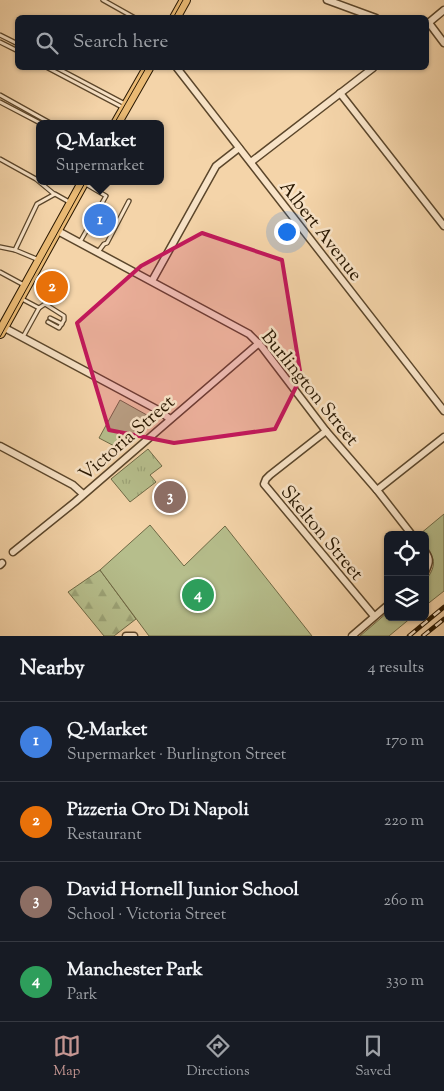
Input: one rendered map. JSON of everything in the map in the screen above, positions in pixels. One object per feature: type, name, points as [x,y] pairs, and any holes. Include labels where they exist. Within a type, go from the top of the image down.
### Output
[{"type":"main road","points":[[177,15],[185,0]]},
{"type":"main road","points":[[118,120],[147,70]]},
{"type":"main road","points":[[4,324],[82,185]]},
{"type":"street","points":[[327,0],[368,15]]},
{"type":"street","points":[[429,23],[444,10]]},
{"type":"street","points":[[429,25],[444,43]]},
{"type":"street","name":"Albert Avenue","points":[[179,70],[444,411]]},
{"type":"street","points":[[251,162],[370,70]]},
{"type":"street","points":[[340,93],[444,226]]},
{"type":"street","points":[[152,282],[216,166],[239,148]]},
{"type":"street","name":"Burlington Street","points":[[56,230],[249,334],[259,343],[326,431],[378,490],[409,531]]},
{"type":"street","points":[[4,324],[23,337],[158,410],[170,419]]},
{"type":"street","name":"Victoria Street","points":[[13,552],[84,494],[259,343]]},
{"type":"street","name":"Skelton Street","points":[[326,431],[270,475],[264,484],[374,616]]},
{"type":"street","points":[[378,490],[444,437]]},
{"type":"street","points":[[0,446],[84,494]]},
{"type":"street","points":[[352,636],[384,608]]},
{"type":"street","points":[[126,636],[134,636]]},
{"type":"lane","points":[[102,0],[130,15]]},
{"type":"lane","points":[[0,35],[15,42]]},
{"type":"lane","points":[[0,42],[15,50]]},
{"type":"lane","points":[[52,70],[126,107]]},
{"type":"lane","points":[[61,70],[126,107]]},
{"type":"lane","points":[[0,95],[45,120]]},
{"type":"lane","points":[[0,102],[36,121]]},
{"type":"lane","points":[[0,159],[36,178]]},
{"type":"lane","points":[[44,185],[71,203]]},
{"type":"lane","points":[[80,243],[106,196],[89,185]]},
{"type":"lane","points":[[15,250],[37,204],[55,194]]},
{"type":"lane","points":[[98,252],[107,242],[129,201]]},
{"type":"lane","points":[[0,247],[15,250],[39,260]]},
{"type":"lane","points":[[0,272],[26,286]]},
{"type":"lane","points":[[19,297],[41,316]]},
{"type":"lane","points":[[23,337],[37,311],[45,304],[63,314],[64,318],[59,328],[49,320]]},
{"type":"highlighted area","points":[[202,233],[282,260],[301,377],[275,429],[174,443],[109,430],[77,323],[141,266]]},
{"type":"green space","points":[[120,400],[154,419],[120,449],[99,438]]},
{"type":"green space","points":[[148,449],[162,466],[150,475],[156,482],[130,502],[111,479]]},
{"type":"green space","points":[[444,514],[444,591],[429,603],[429,575],[433,567],[433,561],[429,549],[429,531],[424,531]]},
{"type":"green space","points":[[150,525],[184,566],[225,526],[312,636],[149,636],[100,570]]},
{"type":"green space","points":[[100,570],[136,619],[114,636],[104,636],[68,592]]},
{"type":"green space","points":[[384,615],[384,621],[407,621],[389,636],[360,636]]},
{"type":"tram line","points":[[175,15],[183,0]]},
{"type":"tram line","points":[[116,120],[145,70]]},
{"type":"tram line","points":[[0,337],[84,185]]},
{"type":"railway","points":[[409,636],[444,607]]},
{"type":"railway","points":[[423,636],[444,619]]},
{"type":"place","name":"Q-Market","points":[[100,220]]},
{"type":"place","name":"Pizzeria Oro Di Napoli","points":[[52,287]]},
{"type":"place","name":"David Hornell Junior School","points":[[170,497]]},
{"type":"place","name":"Manchester Park","points":[[198,595]]}]
